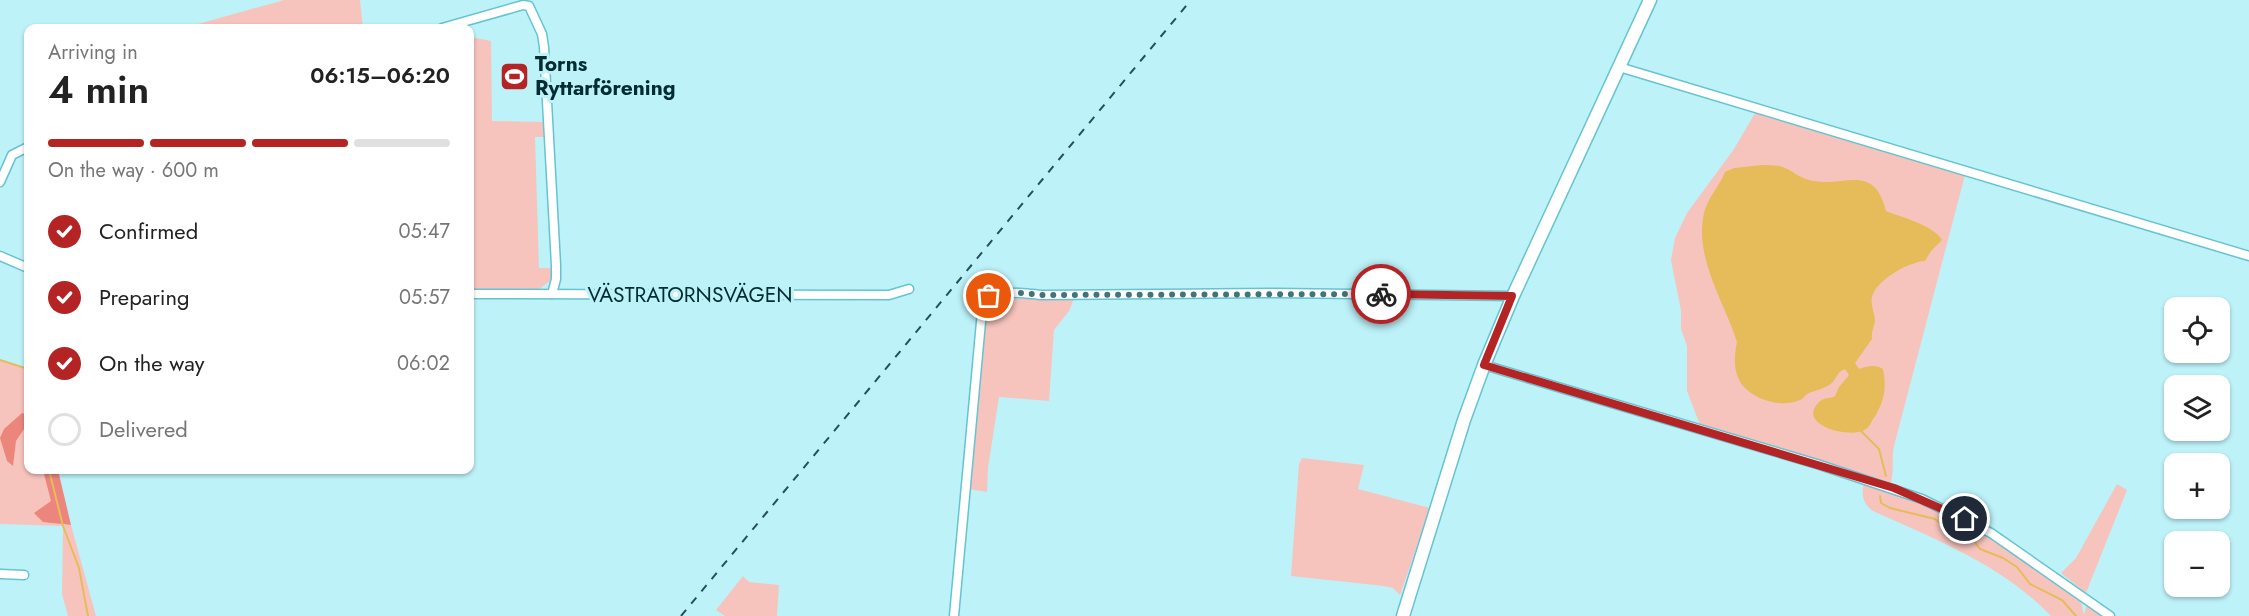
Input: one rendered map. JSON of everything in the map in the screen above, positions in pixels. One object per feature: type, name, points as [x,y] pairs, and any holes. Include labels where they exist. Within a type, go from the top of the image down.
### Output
[{"type":"main road","points":[[1403,616],[1464,420],[1484,365],[1512,296],[1650,0]]},
{"type":"street","points":[[456,24],[523,5],[530,6],[542,34],[556,265],[552,294]]},
{"type":"street","points":[[1619,67],[2249,256]]},
{"type":"street","points":[[0,156],[24,149]]},
{"type":"street","points":[[0,182],[12,154]]},
{"type":"street","points":[[0,256],[24,266]]},
{"type":"street","name":"VÄSTRATORNSVÄGEN","points":[[474,294],[889,295],[909,289]]},
{"type":"street","points":[[954,616],[983,300],[989,296],[1009,292],[1043,295],[1275,293],[1512,296]]},
{"type":"street","points":[[1484,365],[1817,464],[1922,499],[2000,538],[2110,616]]},
{"type":"street","points":[[0,574],[24,575]]},
{"type":"shaded area","points":[[284,0],[360,0],[363,24],[198,24]]},
{"type":"shaded area","points":[[474,39],[491,41],[492,121],[546,122],[547,137],[535,137],[539,268],[552,268],[551,280],[537,291],[474,291]]},
{"type":"shaded area","points":[[1755,113],[1965,175],[1894,446],[1890,485],[1799,454],[1700,425],[1687,391],[1687,346],[1681,329],[1681,311],[1671,260],[1675,238],[1687,213],[1734,149]]},
{"type":"shaded area","points":[[1762,165],[1783,167],[1803,178],[1819,182],[1864,181],[1873,186],[1880,195],[1886,211],[1925,226],[1942,240],[1925,261],[1894,273],[1875,290],[1872,297],[1875,321],[1872,339],[1855,363],[1859,369],[1877,366],[1883,369],[1885,389],[1874,418],[1867,428],[1859,432],[1849,433],[1828,428],[1819,424],[1814,417],[1814,410],[1819,402],[1835,396],[1849,375],[1845,369],[1827,386],[1807,394],[1800,400],[1787,403],[1774,403],[1756,396],[1745,388],[1738,377],[1735,363],[1737,342],[1707,263],[1702,230],[1706,207],[1725,172],[1734,168]]},
{"type":"shaded area","points":[[994,299],[1074,299],[1069,311],[1054,330],[1049,401],[999,397],[988,468],[987,492],[968,489],[987,304]]},
{"type":"shaded area","points":[[0,360],[24,368],[24,474],[50,474],[63,525],[71,525],[96,616],[68,616],[62,594],[63,526],[0,524]]},
{"type":"shaded area","points":[[24,414],[24,429],[16,441],[13,466],[7,461],[0,438],[4,429]]},
{"type":"shaded area","points":[[1302,458],[1364,465],[1358,489],[1430,508],[1400,595],[1393,588],[1384,586],[1291,576],[1299,464]]},
{"type":"shaded area","points":[[44,474],[59,474],[71,525],[43,522],[34,513],[51,501]]},
{"type":"shaded area","points":[[1865,481],[1898,493],[1901,497],[1908,497],[1984,532],[2080,598],[2084,615],[2087,604],[2103,616],[2051,616],[2012,582],[1968,555],[1873,511],[1863,498]]},
{"type":"shaded area","points":[[2117,484],[2127,490],[2086,593],[2061,573],[2076,558]]},
{"type":"shaded area","points":[[743,576],[749,582],[779,585],[777,616],[725,616],[716,610]]},
{"type":"waterway","points":[[0,360],[24,368]]},
{"type":"waterway","points":[[1860,430],[1879,449],[1886,476]]},
{"type":"waterway","points":[[50,474],[63,526],[79,568],[88,616]]},
{"type":"waterway","points":[[1880,496],[1881,503],[1890,508],[1935,519],[1952,533],[1970,536],[1980,549],[2003,558],[2017,567],[2030,584],[2062,600],[2076,616]]},
{"type":"railway","points":[[681,616],[1191,0]]},
{"type":"way so far","points":[[989,296],[1009,292],[1043,295],[1381,294]]},
{"type":"place","name":"Torns Ryttarförening","points":[[514,76]]},
{"type":"route","points":[[1381,294],[1512,296],[1484,365],[1489,368],[1540,381],[1894,488],[1965,519]]}]
